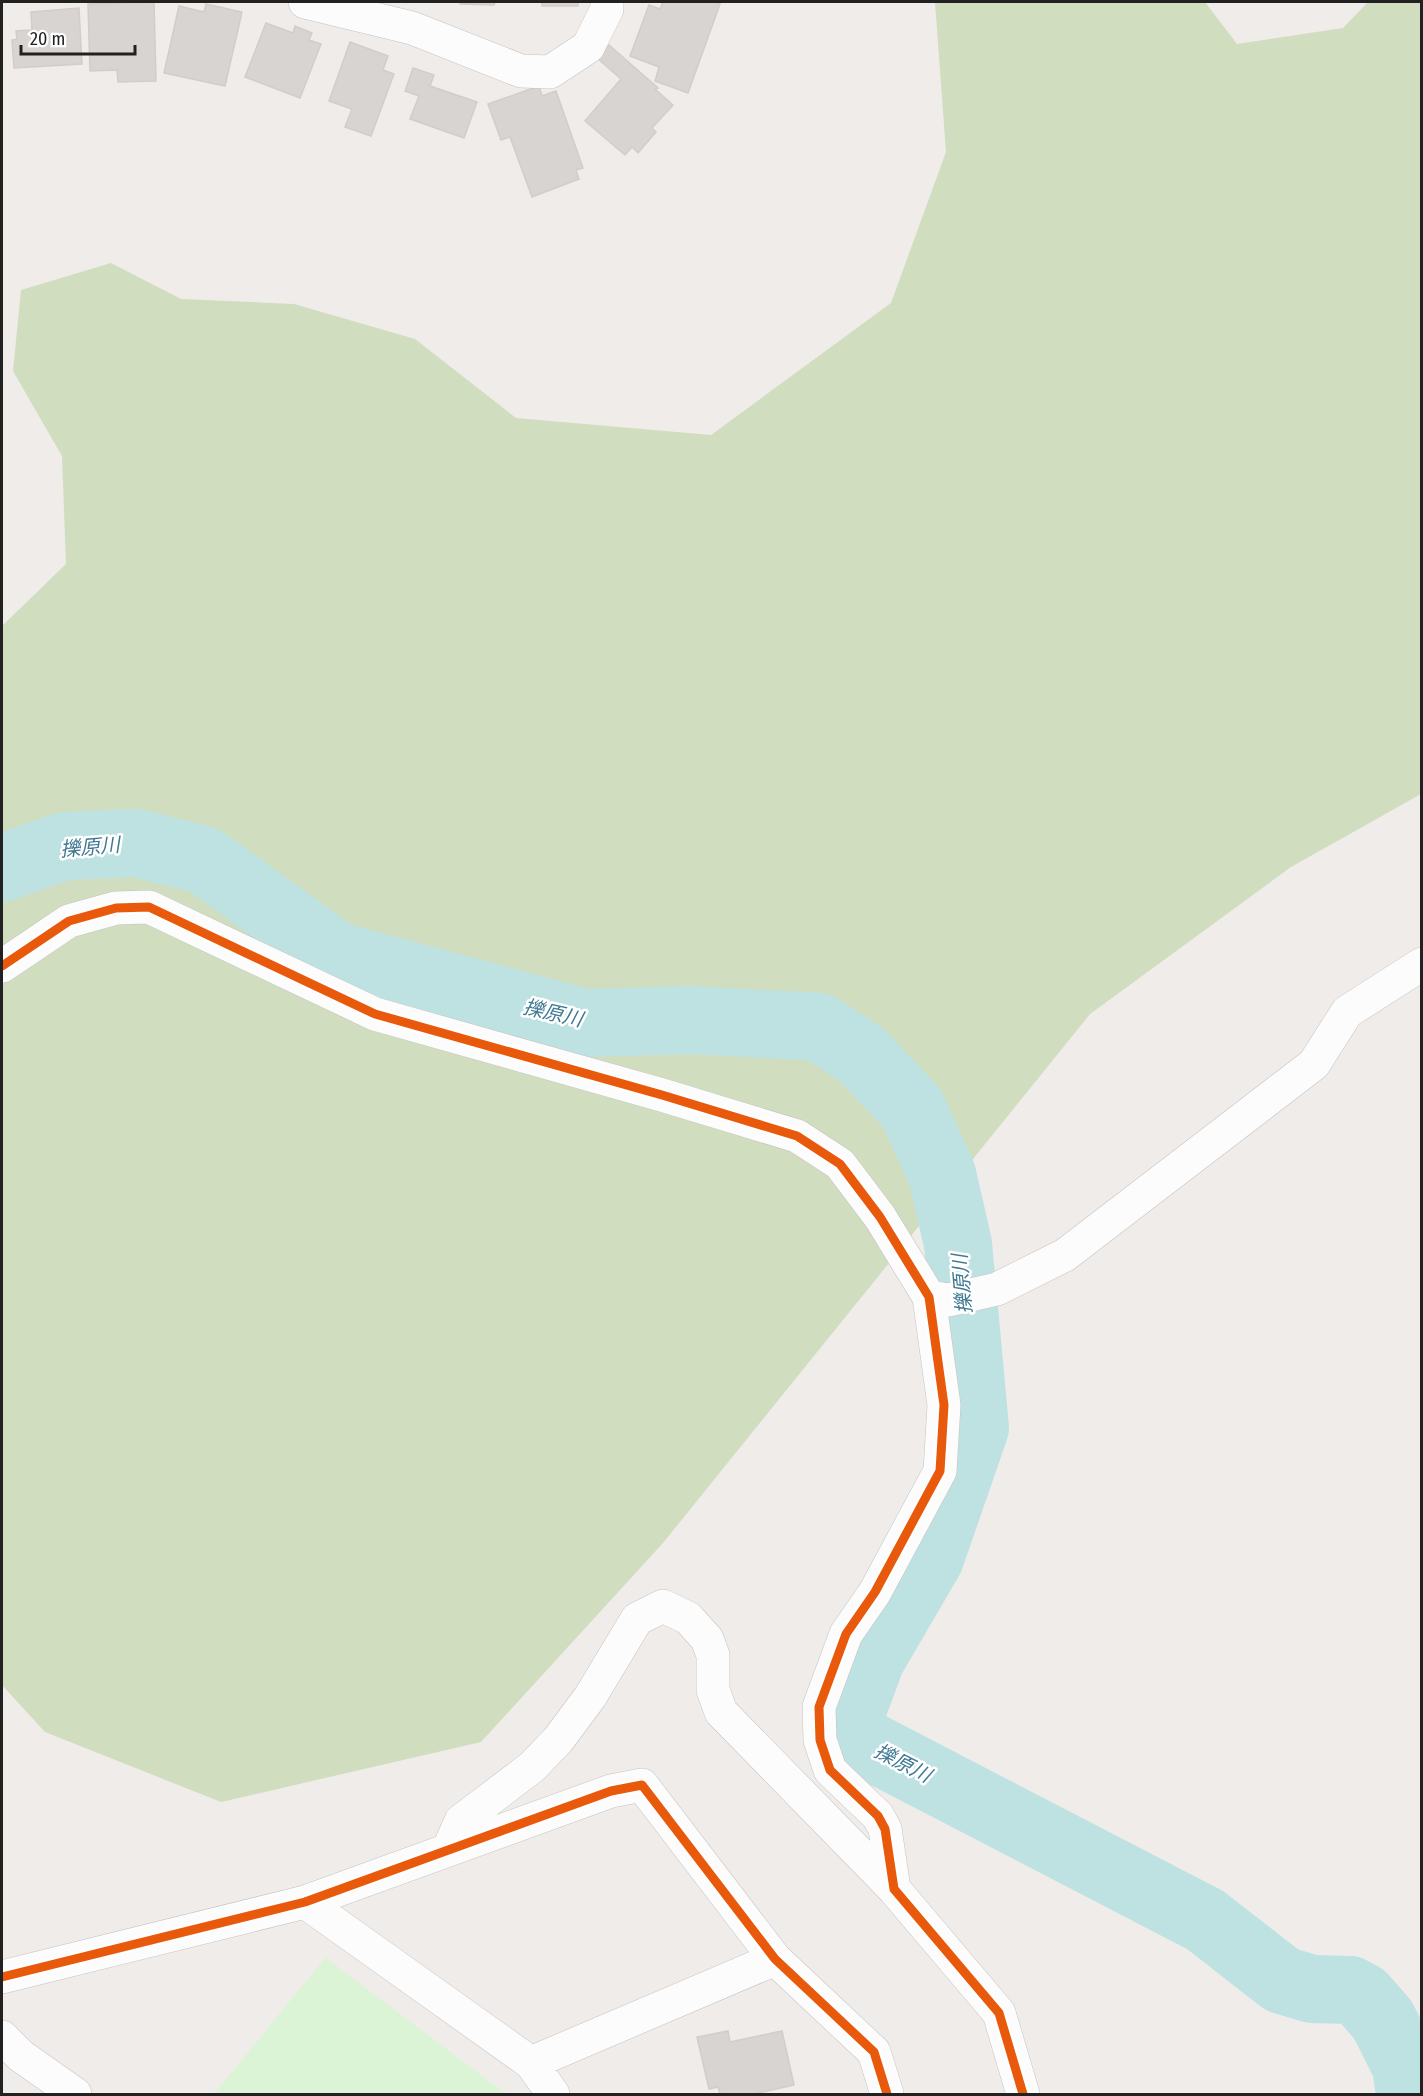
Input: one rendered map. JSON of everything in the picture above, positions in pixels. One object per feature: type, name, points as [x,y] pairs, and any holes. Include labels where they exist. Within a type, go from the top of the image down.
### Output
[{"type":"street","points":[[305,2],[412,15],[521,71],[550,72],[588,47],[607,9],[607,2]]},
{"type":"street","points":[[2,966],[69,921],[116,908],[149,907],[375,1014],[662,1095],[797,1136],[840,1164],[939,1298],[944,1405],[940,1471],[875,1592],[846,1634],[819,1707],[820,1740],[830,1770],[878,1815],[885,1829],[894,1889]]},
{"type":"street","points":[[1314,1064],[1347,1012],[1422,964]]},
{"type":"street","points":[[939,1298],[997,1289],[1065,1255],[1380,1013],[1422,989]]},
{"type":"street","points":[[448,1850],[461,1821],[532,1767],[558,1740],[590,1697],[637,1619],[663,1606],[688,1618],[706,1639],[713,1655],[713,1690],[721,1712],[894,1889],[999,2013],[1023,2094]]},
{"type":"street","points":[[2,1977],[305,1902],[611,1791],[642,1785],[775,1959],[874,2052],[887,2094]]},
{"type":"street","points":[[305,1902],[531,2063],[553,2094]]},
{"type":"street","points":[[531,2063],[775,1959]]},
{"type":"street","points":[[2,2037],[21,2056],[75,2094]]},
{"type":"green space","points":[[935,2],[1205,2],[1237,44],[1343,28],[1368,2],[1421,2],[1421,794],[1291,867],[1090,1014],[663,1543],[481,1742],[221,1802],[45,1732],[2,1685],[2,626],[66,564],[62,456],[13,371],[21,290],[111,263],[181,299],[294,304],[415,339],[516,418],[711,435],[891,303],[946,152]]},
{"type":"green space","points":[[326,1958],[506,2094],[214,2094]]},
{"type":"building","points":[[154,2],[156,81],[118,82],[117,70],[90,71],[88,4]]},
{"type":"building","points":[[460,2],[495,2],[494,5],[460,4]]},
{"type":"building","points":[[542,2],[578,2],[578,6],[542,6]]},
{"type":"building","points":[[663,2],[720,4],[688,93],[655,81],[659,67],[630,56],[649,5],[660,9]]},
{"type":"building","points":[[206,4],[242,12],[225,86],[164,73],[179,6],[204,12]]},
{"type":"building","points":[[79,8],[82,64],[14,68],[12,40],[17,39],[16,31],[32,30],[31,12]]},
{"type":"building","points":[[266,23],[293,33],[295,26],[312,33],[309,40],[321,44],[300,98],[245,77]]},
{"type":"building","points":[[350,42],[388,56],[383,70],[394,74],[371,136],[345,127],[352,109],[329,101]]},
{"type":"building","points":[[609,45],[658,88],[655,89],[673,105],[652,128],[656,132],[638,153],[632,147],[625,155],[585,121],[621,79],[597,58]]},
{"type":"building","points":[[413,68],[434,75],[430,86],[477,102],[464,138],[410,119],[419,96],[405,91]]},
{"type":"building","points":[[539,86],[542,96],[556,91],[583,168],[576,170],[579,179],[532,197],[510,137],[501,140],[488,104]]},
{"type":"building","points":[[728,2031],[730,2042],[782,2031],[794,2085],[754,2094],[720,2094],[718,2087],[709,2089],[697,2037]]},
{"type":"waterway","name":"擽原川","points":[[2,868],[65,846],[136,843],[204,860],[337,956],[585,1023],[690,1020],[819,1027],[862,1055],[912,1108],[942,1174],[958,1244],[975,1428],[930,1558],[871,1659],[846,1727],[856,1739],[1205,1920],[1282,1980],[1312,1989],[1350,1990],[1363,1997],[1383,2020],[1406,2066],[1410,2094]]},
{"type":"cycle path","points":[[2,966],[69,921],[116,908],[149,907],[375,1014],[662,1095],[797,1136],[840,1164],[880,1217],[929,1297],[944,1405],[940,1471],[875,1592],[846,1634],[819,1707],[820,1740],[830,1770],[878,1816],[885,1829],[894,1889],[999,2013],[1023,2094]]},
{"type":"cycle path","points":[[2,1977],[305,1902],[611,1791],[642,1785],[775,1959],[874,2052],[887,2094]]}]
